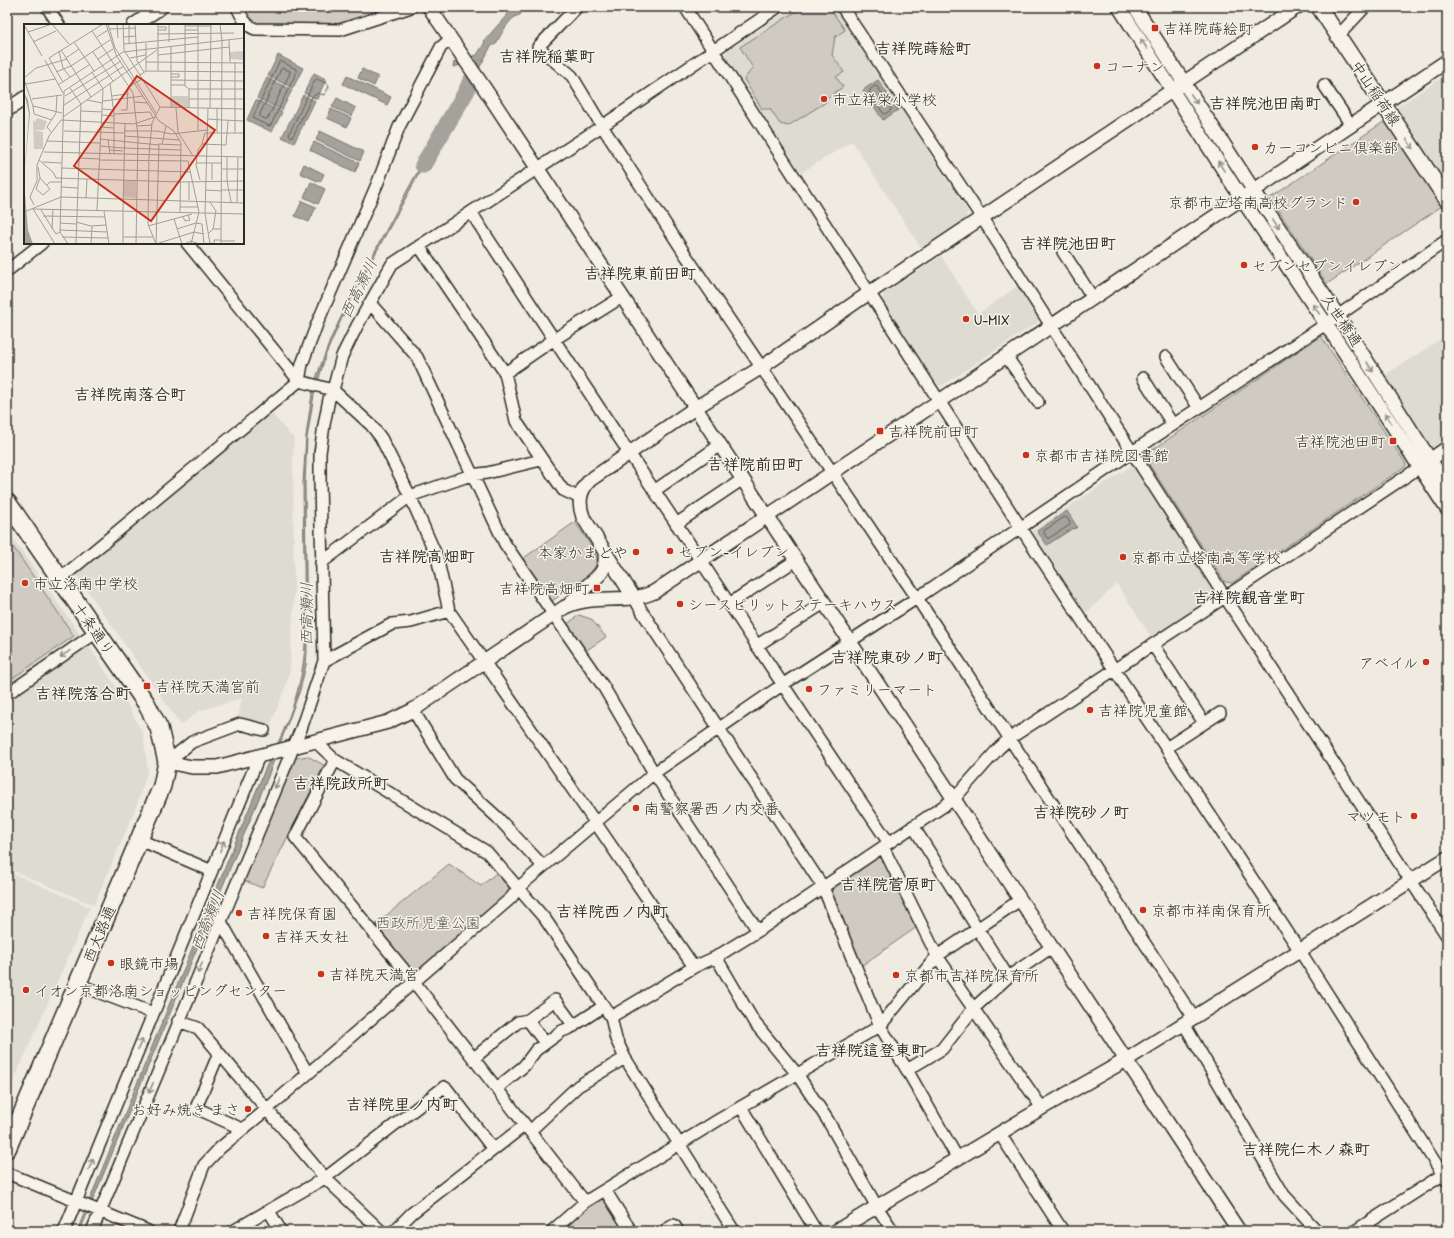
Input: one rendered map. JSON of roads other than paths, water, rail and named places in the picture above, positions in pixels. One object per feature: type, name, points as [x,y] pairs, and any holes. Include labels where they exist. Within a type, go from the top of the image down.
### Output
[{"type":"main road","name":"中山稲荷線","points":[[1319,7],[1447,200]]},
{"type":"main road","name":"十条通り","points":[[7,502],[153,715],[159,728],[167,762]]},
{"type":"main road","name":"西大路通","points":[[7,1149],[140,840],[162,786],[167,762]]},
{"type":"street","points":[[47,7],[59,24]]},
{"type":"street","points":[[136,24],[161,7]]},
{"type":"street","points":[[237,7],[246,28],[340,30],[411,7]]},
{"type":"street","points":[[429,7],[487,92],[1239,1231]]},
{"type":"street","points":[[577,7],[538,47],[572,76],[602,126],[685,254],[834,472],[917,598],[1189,1021],[1284,1195],[1317,1231]]},
{"type":"street","points":[[684,7],[1021,528],[1300,951],[1446,1176],[1355,1231]]},
{"type":"street","points":[[92,1231],[290,748],[301,729],[324,661],[320,453],[329,398],[342,356],[370,303],[392,264],[602,126],[778,7]]},
{"type":"street","points":[[842,7],[982,218],[1225,597],[1447,936]]},
{"type":"street","name":"久世橋通","points":[[1120,7],[1254,191],[1338,316],[1425,463],[1447,509]]},
{"type":"street","name":"久世橋通","points":[[1135,7],[1242,199],[1326,324],[1425,463],[1447,486]]},
{"type":"street","points":[[958,1159],[880,1026],[823,887],[643,614],[583,517],[580,510],[582,490],[590,480],[695,408],[762,366],[1297,7]]},
{"type":"street","points":[[1338,36],[1365,7]]},
{"type":"street","points":[[60,578],[300,382],[302,364],[317,324],[378,182],[399,127],[441,47],[451,39]]},
{"type":"street","points":[[167,762],[192,767],[217,766],[316,742],[388,722],[413,710],[553,614],[570,605],[590,600],[634,598],[645,596],[654,592],[1447,61]]},
{"type":"street","points":[[1324,85],[1351,125]]},
{"type":"street","points":[[7,110],[24,99]]},
{"type":"street","points":[[471,212],[553,340],[701,561],[886,845],[937,956],[1042,1108]]},
{"type":"street","points":[[179,1231],[204,1165],[220,1148],[308,1074],[511,898],[519,887],[543,866],[654,772],[1338,316],[1447,240]]},
{"type":"street","points":[[7,271],[41,244]]},
{"type":"street","points":[[188,244],[300,382],[331,390],[371,425],[381,438],[410,496],[437,557],[449,611],[694,968]]},
{"type":"street","points":[[419,246],[505,373],[516,421],[562,490],[580,498]]},
{"type":"street","points":[[1063,252],[1093,298]]},
{"type":"street","points":[[505,373],[553,340],[622,297]]},
{"type":"street","points":[[370,303],[417,357],[471,475],[505,544],[603,686],[654,772],[758,930]]},
{"type":"street","points":[[1006,356],[1038,402]]},
{"type":"street","points":[[1166,357],[1199,408]]},
{"type":"street","points":[[1143,378],[1173,425]]},
{"type":"street","points":[[654,491],[720,445]]},
{"type":"street","points":[[611,1016],[716,957],[954,799],[998,749],[1009,739],[1153,645],[1447,448]]},
{"type":"street","points":[[321,563],[410,496],[471,475],[487,473],[541,460]]},
{"type":"street","points":[[676,524],[742,479]]},
{"type":"street","points":[[570,605],[585,587],[597,579],[606,559],[605,551]]},
{"type":"street","points":[[729,604],[796,560]]},
{"type":"street","points":[[756,646],[824,603]]},
{"type":"street","points":[[324,661],[392,624],[411,622],[449,611]]},
{"type":"street","points":[[7,694],[97,632]]},
{"type":"street","points":[[1153,645],[1204,723]]},
{"type":"street","points":[[413,710],[455,779],[497,817],[543,866]]},
{"type":"street","points":[[1166,748],[1220,712]]},
{"type":"street","points":[[167,762],[192,742],[240,724],[264,730]]},
{"type":"street","points":[[316,742],[335,760],[487,852],[519,887],[545,919],[611,1016],[616,1039],[625,1058],[734,1231]]},
{"type":"street","points":[[64,1231],[153,1013],[261,756]]},
{"type":"street","points":[[335,760],[295,837],[414,982],[585,1202]]},
{"type":"street","points":[[913,826],[1008,977]]},
{"type":"street","points":[[140,840],[212,871]]},
{"type":"street","points":[[836,1231],[1042,1108],[1126,1060],[1447,858]]},
{"type":"street","points":[[552,1231],[585,1202],[741,1107],[880,1026],[937,956],[1020,900]]},
{"type":"street","points":[[220,920],[308,1074]]},
{"type":"street","points":[[907,1070],[942,1049],[974,1008],[1008,977],[1052,947]]},
{"type":"street","points":[[716,957],[754,1022],[797,1074],[827,1119],[877,1207],[893,1231]]},
{"type":"street","points":[[77,984],[153,1013]]},
{"type":"street","points":[[474,1058],[518,1022],[528,1020],[555,1000],[574,1026]]},
{"type":"street","points":[[497,1088],[524,1066],[536,1050],[545,1043],[604,1006]]},
{"type":"street","points":[[528,1020],[545,1043]]},
{"type":"street","points":[[178,1021],[198,1028],[325,1178],[381,1231]]},
{"type":"street","points":[[219,1053],[196,1108],[242,1129]]},
{"type":"street","points":[[394,1231],[412,1213],[493,1149],[528,1128],[578,1086],[625,1058]]},
{"type":"street","points":[[233,1231],[325,1178],[444,1087],[448,1089],[493,1149]]},
{"type":"street","points":[[741,1107],[816,1231]]},
{"type":"street","points":[[1000,1134],[1063,1231]]},
{"type":"street","points":[[7,1173],[148,1231]]},
{"type":"street","points":[[605,1190],[631,1231]]},
{"type":"street","points":[[269,1211],[281,1231]]},
{"type":"street","points":[[664,1231],[674,1224],[678,1231]]},
{"type":"water","points":[[514,7],[523,7],[520,15],[516,16],[509,23],[496,44],[491,46],[462,101],[459,100],[354,293],[326,354],[314,395],[307,438],[305,484],[307,651],[306,665],[300,690],[267,779],[80,1231],[77,1231],[266,767],[287,723],[297,692],[304,660],[305,644],[303,483],[306,436],[312,394],[316,378],[331,338],[353,292],[414,178],[464,90],[478,61],[453,67],[454,62],[477,55],[485,42],[484,41]]},
{"type":"water","points":[[278,55],[303,68],[293,88],[268,76]]},
{"type":"water","points":[[362,69],[378,77],[374,86],[358,78]]},
{"type":"water","points":[[314,73],[326,79],[317,99],[304,93]]},
{"type":"water","points":[[347,76],[391,97],[387,105],[343,84]]},
{"type":"water","points":[[267,78],[292,90],[282,110],[257,98]]},
{"type":"water","points":[[878,80],[898,110],[883,120],[863,90]]},
{"type":"water","points":[[303,95],[315,101],[305,121],[293,116]]},
{"type":"water","points":[[337,98],[356,108],[352,116],[332,107]]},
{"type":"water","points":[[256,100],[282,112],[272,132],[247,120]]},
{"type":"water","points":[[331,109],[351,118],[347,127],[327,118]]},
{"type":"water","points":[[292,117],[304,123],[294,143],[282,137]]},
{"type":"water","points":[[320,131],[364,152],[360,161],[316,140]]},
{"type":"water","points":[[314,142],[359,163],[355,172],[310,150]]},
{"type":"water","points":[[304,164],[324,174],[320,182],[300,173]]},
{"type":"water","points":[[311,182],[325,189],[318,204],[304,197]]},
{"type":"water","points":[[302,201],[316,207],[309,222],[295,216]]},
{"type":"water","points":[[1067,511],[1077,527],[1074,529],[1073,528],[1047,545],[1037,531]]},
{"type":"waterway","name":"西高瀬川","points":[[423,165],[471,81]]},
{"type":"place","name":"吉祥院蒔絵町","points":[[1155,28]]},
{"type":"place","name":"コーナン","points":[[1097,66]]},
{"type":"place","name":"市立祥栄小学校","points":[[824,99]]},
{"type":"place","name":"カーコンビニ倶楽部","points":[[1255,147]]},
{"type":"place","name":"京都市立塔南高校グランド","points":[[1356,202]]},
{"type":"place","name":"セブンセブンイレブン","points":[[1244,265]]},
{"type":"place","name":"U-MIX","points":[[966,319]]},
{"type":"place","name":"吉祥院前田町","points":[[880,431]]},
{"type":"place","name":"吉祥院池田町","points":[[1393,441]]},
{"type":"place","name":"京都市吉祥院図書館","points":[[1026,455]]},
{"type":"place","name":"セブン-イレブン","points":[[670,551]]},
{"type":"place","name":"本家かまどや","points":[[636,552]]},
{"type":"place","name":"京都市立塔南高等学校","points":[[1123,557]]},
{"type":"place","name":"市立洛南中学校","points":[[25,583]]},
{"type":"place","name":"吉祥院高畑町","points":[[597,588]]},
{"type":"place","name":"シースピリットステーキハウス","points":[[680,604]]},
{"type":"place","name":"アベイル","points":[[1426,662]]},
{"type":"place","name":"吉祥院天満宮前","points":[[147,686]]},
{"type":"place","name":"ファミリーマート","points":[[809,689]]},
{"type":"place","name":"吉祥院児童館","points":[[1090,710]]},
{"type":"place","name":"南警察署西ノ内交番","points":[[636,808]]},
{"type":"place","name":"マツモト","points":[[1414,816]]},
{"type":"place","name":"京都市祥南保育所","points":[[1143,910]]},
{"type":"place","name":"吉祥院保育園","points":[[239,913]]},
{"type":"place","name":"吉祥天女社","points":[[266,936]]},
{"type":"place","name":"眼鏡市場","points":[[111,963]]},
{"type":"place","name":"吉祥院天満宮","points":[[321,974]]},
{"type":"place","name":"京都市吉祥院保育所","points":[[896,975]]},
{"type":"place","name":"イオン京都洛南ショッピングセンター","points":[[26,990]]},
{"type":"place","name":"お好み焼き まさ","points":[[248,1109]]},
{"type":"district","name":"吉祥院蒔絵町","points":[[923,48]]},
{"type":"district","name":"吉祥院稲葉町","points":[[547,56]]},
{"type":"district","name":"吉祥院池田南町","points":[[1265,103]]},
{"type":"district","name":"吉祥院池田町","points":[[1068,243]]},
{"type":"district","name":"吉祥院東前田町","points":[[640,273]]},
{"type":"district","name":"吉祥院南落合町","points":[[130,394]]},
{"type":"district","name":"吉祥院前田町","points":[[755,464]]},
{"type":"district","name":"吉祥院高畑町","points":[[427,556]]},
{"type":"district","name":"吉祥院観音堂町","points":[[1249,597]]},
{"type":"district","name":"吉祥院東砂ノ町","points":[[887,657]]},
{"type":"district","name":"吉祥院落合町","points":[[83,693]]},
{"type":"district","name":"吉祥院政所町","points":[[341,783]]},
{"type":"district","name":"吉祥院砂ノ町","points":[[1081,812]]},
{"type":"district","name":"吉祥院菅原町","points":[[888,884]]},
{"type":"district","name":"吉祥院西ノ内町","points":[[612,911]]},
{"type":"district","name":"吉祥院這登東町","points":[[871,1050]]},
{"type":"district","name":"吉祥院里ノ内町","points":[[402,1104]]},
{"type":"district","name":"吉祥院仁木ノ森町","points":[[1306,1149]]},
{"type":"park label","name":"西政所児童公園","points":[[428,922]]}]
